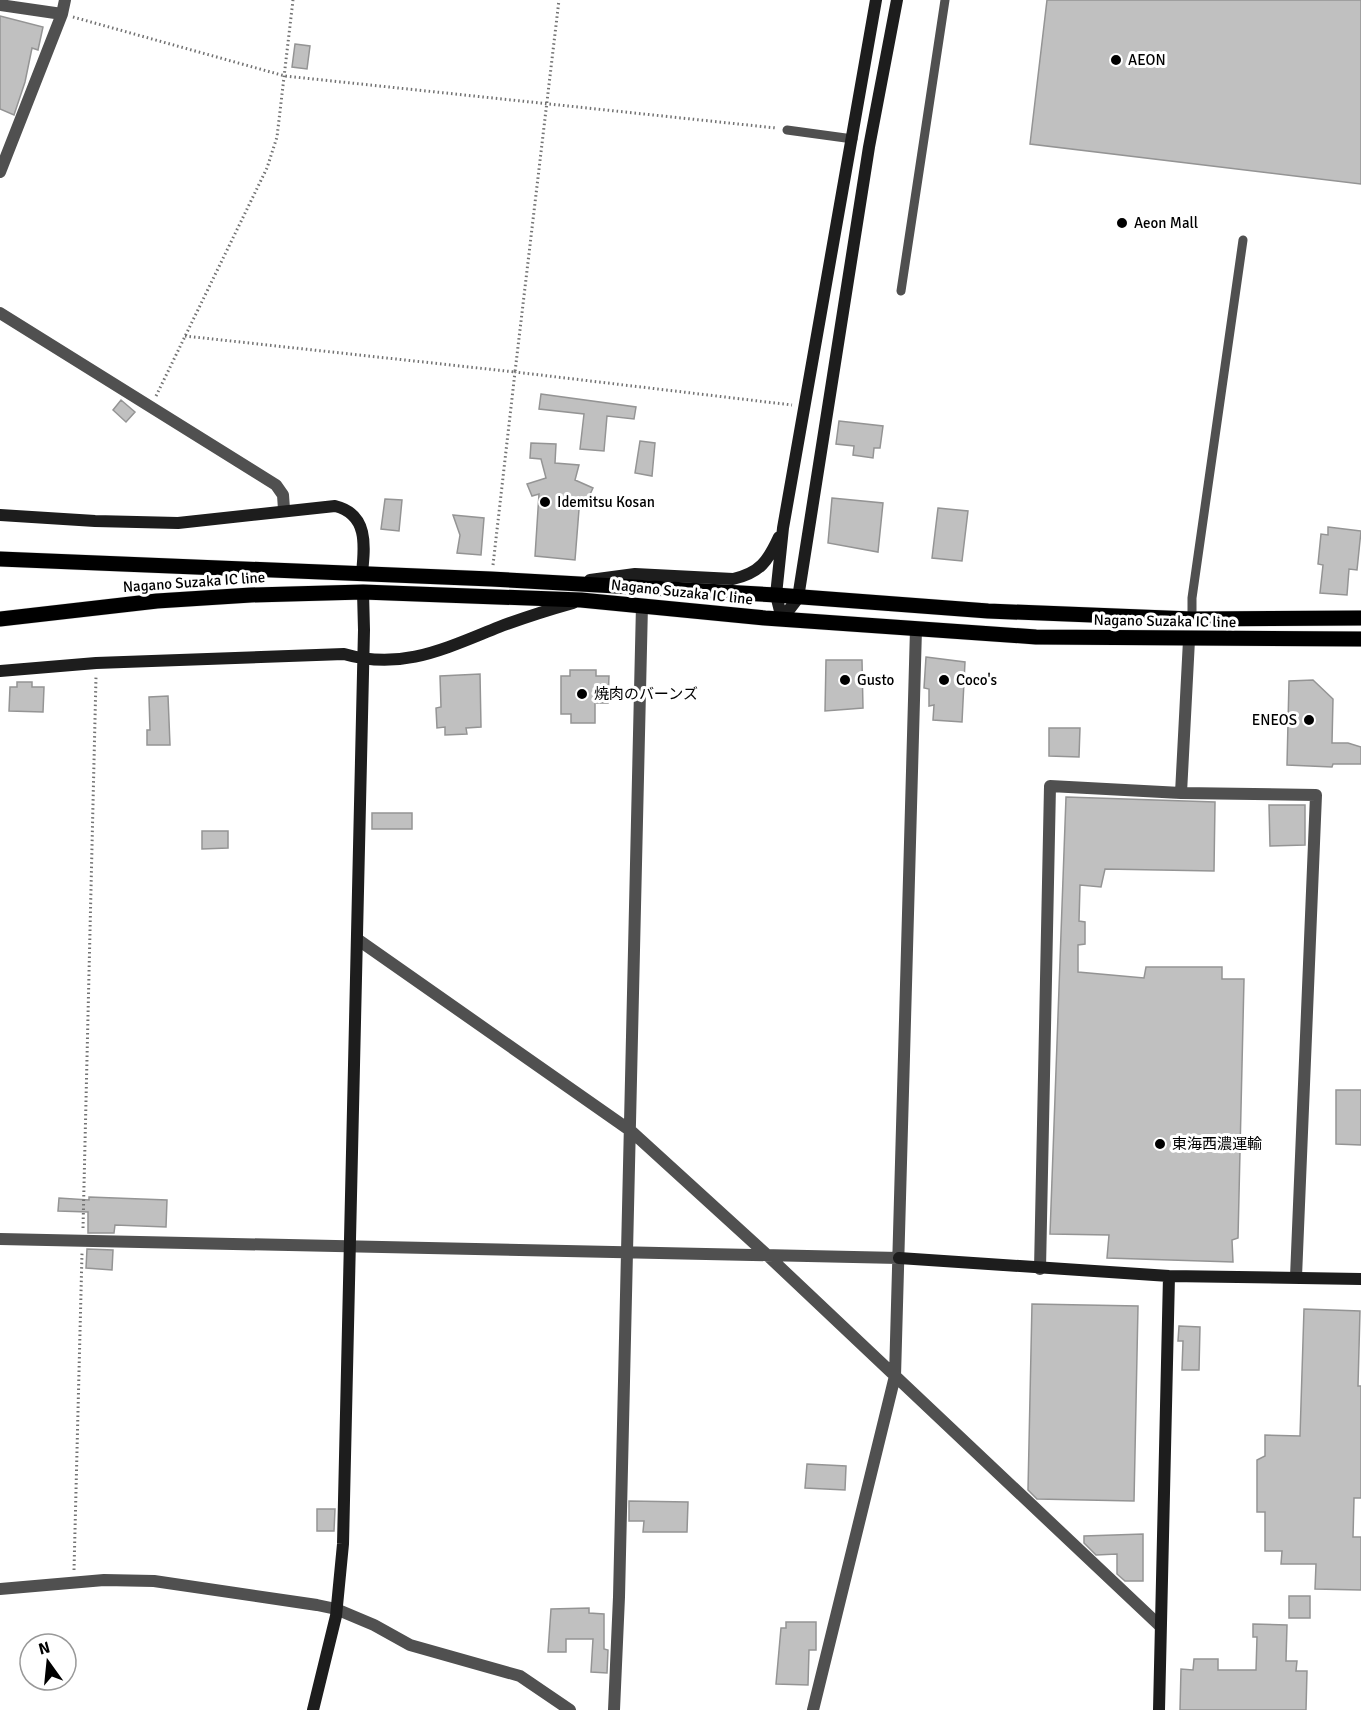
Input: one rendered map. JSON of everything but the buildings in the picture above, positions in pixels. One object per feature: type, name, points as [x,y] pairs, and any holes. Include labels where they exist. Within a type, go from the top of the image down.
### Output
[{"type":"main road","name":"Nagano Suzaka IC line","points":[[0,559],[491,579],[988,610],[1192,619],[1361,618]]},
{"type":"main road","name":"Nagano Suzaka IC line","points":[[0,619],[157,601],[251,595],[363,592],[580,600],[782,619],[1036,637],[1189,640],[1361,639]]},
{"type":"street","points":[[0,172],[62,14],[64,0]]},
{"type":"street","points":[[782,619],[776,595],[783,528],[878,0]]},
{"type":"street","points":[[782,619],[798,598],[869,147],[897,0]]},
{"type":"street","points":[[0,5],[62,14]]},
{"type":"street","points":[[0,313],[276,485],[283,495],[284,509]]},
{"type":"street","points":[[0,515],[178,523],[324,505],[346,509],[360,524],[365,550],[362,573]]},
{"type":"street","points":[[565,583],[635,574],[733,579],[744,577],[761,568],[770,559],[783,528]]},
{"type":"street","points":[[313,1710],[336,1609],[343,1544],[363,592]]},
{"type":"street","points":[[0,671],[96,663],[344,654],[362,659],[406,659],[441,652],[525,617],[580,600]]},
{"type":"street","points":[[614,1710],[631,1131],[639,642],[642,605]]},
{"type":"street","points":[[813,1710],[896,1376],[916,629]]},
{"type":"street","points":[[1181,793],[1189,640]]},
{"type":"street","points":[[1040,1269],[1050,786],[1181,793],[1316,795],[1296,1277]]},
{"type":"street","points":[[357,939],[631,1131],[766,1254],[1160,1626]]},
{"type":"street","points":[[0,1239],[627,1254],[766,1254],[899,1258],[1169,1276],[1361,1279]]},
{"type":"street","points":[[1159,1710],[1169,1276]]},
{"type":"street","points":[[0,1589],[73,1583],[154,1581],[336,1609],[410,1645],[520,1676],[570,1710]]},
{"type":"lane","points":[[901,291],[945,0]]},
{"type":"lane","points":[[787,130],[853,139]]},
{"type":"lane","points":[[1192,619],[1192,598],[1243,240]]},
{"type":"path","points":[[149,407],[267,168],[277,137],[293,0]]},
{"type":"path","points":[[491,579],[559,0]]},
{"type":"path","points":[[62,14],[285,76],[547,102],[787,130]]},
{"type":"path","points":[[185,336],[733,396],[803,407]]},
{"type":"path","points":[[73,1583],[96,663]]},
{"type":"place","name":"AEON","points":[[1116,60]]},
{"type":"place","name":"Aeon Mall","points":[[1122,223]]},
{"type":"place","name":"Idemitsu Kosan","points":[[545,502]]},
{"type":"place","name":"Gusto","points":[[845,680]]},
{"type":"place","name":"Coco's","points":[[944,680]]},
{"type":"place","name":"焼肉のバーンズ","points":[[582,694]]},
{"type":"place","name":"ENEOS","points":[[1309,720]]},
{"type":"place","name":"東海西濃運輸","points":[[1160,1144]]}]
